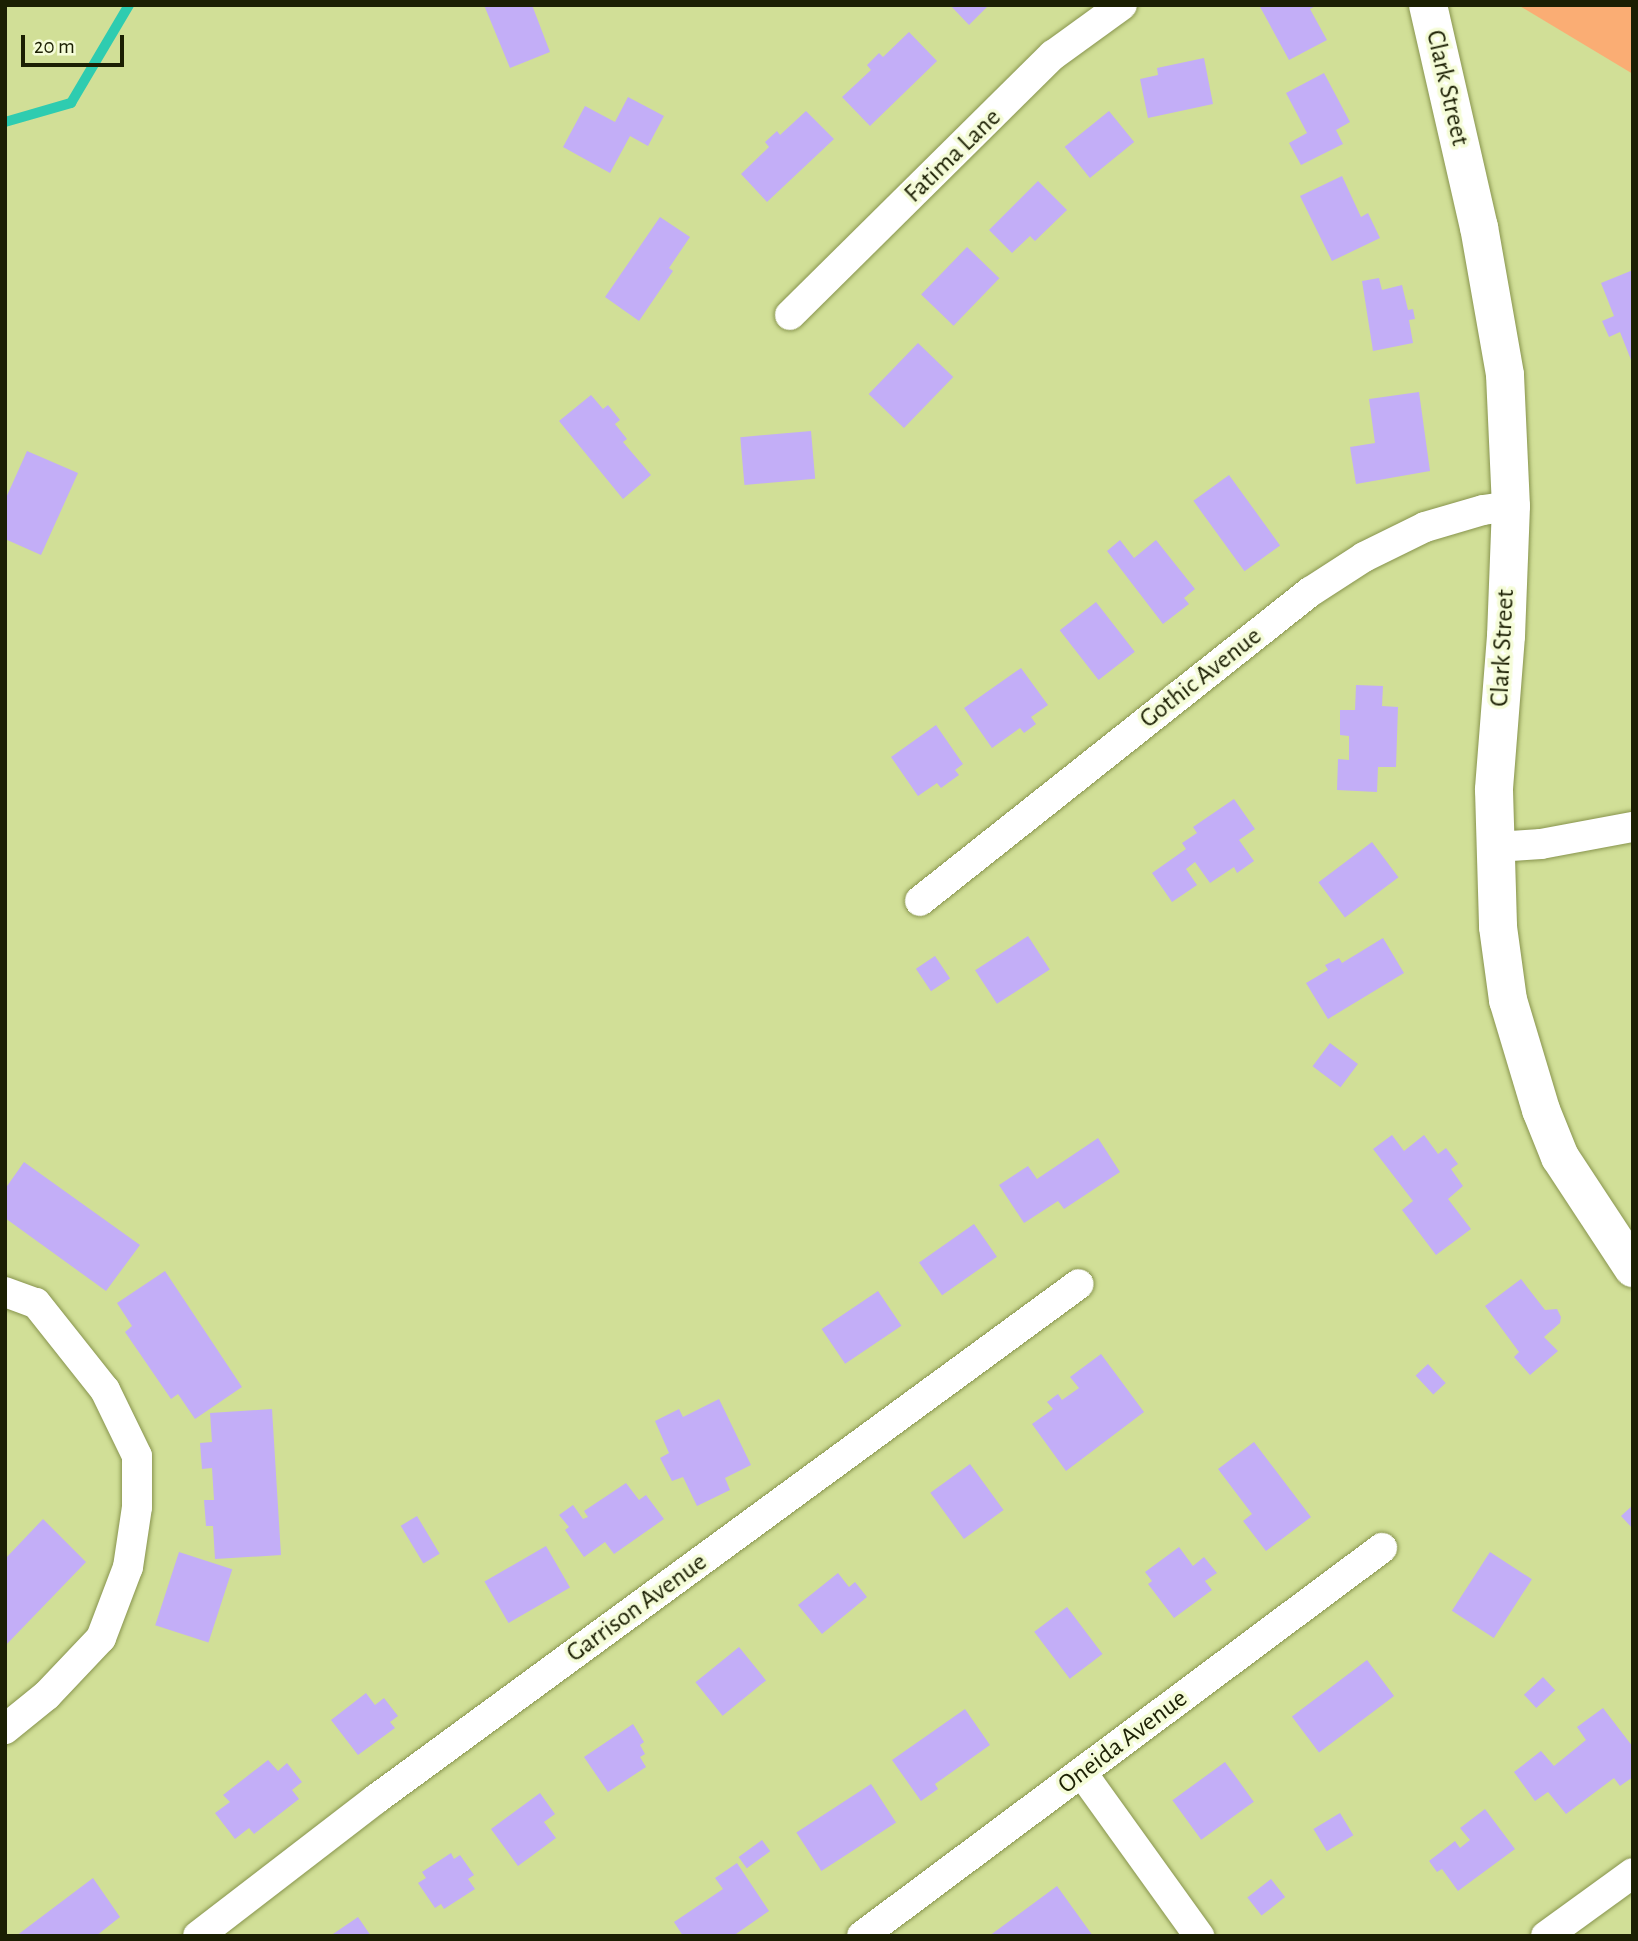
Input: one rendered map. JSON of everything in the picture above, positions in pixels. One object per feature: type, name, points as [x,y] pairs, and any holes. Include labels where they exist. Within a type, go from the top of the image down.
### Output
[{"type":"street","name":"Fatima Lane","points":[[790,315],[1053,55],[1122,5]]},
{"type":"street","name":"Clark Street","points":[[1428,5],[1479,227],[1504,374],[1511,506],[1506,636],[1494,790],[1498,927],[1508,1000],[1521,1048],[1560,1157],[1633,1268]]},
{"type":"street","name":"Gothic Avenue","points":[[920,901],[1310,592],[1364,557],[1425,527],[1483,510],[1511,506]]},
{"type":"street","points":[[1496,847],[1542,845],[1633,827]]},
{"type":"street","name":"Garrison Avenue","points":[[198,1936],[387,1791],[1079,1284]]},
{"type":"street","points":[[5,1292],[36,1303],[105,1390],[137,1456],[137,1507],[128,1567],[101,1638],[47,1695],[5,1729]]},
{"type":"street","name":"Oneida Avenue","points":[[862,1936],[1382,1548]]},
{"type":"street","points":[[1082,1773],[1199,1936]]},
{"type":"street","points":[[1546,1936],[1633,1874]]},
{"type":"shaded area","points":[[1518,5],[1633,5],[1633,74]]},
{"type":"building","points":[[484,5],[532,5],[550,52],[510,68]]},
{"type":"building","points":[[950,5],[989,5],[969,25]]},
{"type":"building","points":[[1259,5],[1317,5],[1310,9],[1327,40],[1289,60]]},
{"type":"building","points":[[909,32],[937,61],[870,126],[842,97],[871,70],[867,65],[879,53],[883,57]]},
{"type":"building","points":[[1204,58],[1213,104],[1148,118],[1140,79],[1158,75],[1157,68]]},
{"type":"building","points":[[1324,73],[1350,122],[1336,130],[1343,144],[1301,165],[1289,143],[1307,133],[1286,93]]},
{"type":"building","points":[[628,97],[664,116],[648,146],[630,136],[610,173],[563,147],[585,106],[615,122]]},
{"type":"building","points":[[806,111],[834,139],[767,202],[741,174],[769,147],[765,142],[777,131],[780,135]]},
{"type":"building","points":[[1109,111],[1134,142],[1090,178],[1065,147]]},
{"type":"building","points":[[1342,176],[1361,217],[1368,213],[1380,238],[1332,261],[1300,196]]},
{"type":"building","points":[[1038,181],[1067,210],[1035,241],[1030,236],[1012,253],[989,230]]},
{"type":"building","points":[[660,217],[690,237],[669,268],[673,271],[639,321],[605,297]]},
{"type":"building","points":[[967,247],[999,278],[954,326],[921,294]]},
{"type":"building","points":[[1633,270],[1633,365],[1620,332],[1609,337],[1602,321],[1614,316],[1601,283]]},
{"type":"building","points":[[1379,278],[1382,290],[1402,285],[1408,310],[1413,309],[1415,319],[1409,320],[1413,343],[1373,351],[1362,281]]},
{"type":"building","points":[[918,343],[953,377],[904,428],[869,394]]},
{"type":"building","points":[[1419,392],[1430,471],[1356,484],[1350,447],[1375,443],[1369,399]]},
{"type":"building","points":[[591,395],[603,409],[608,405],[620,420],[615,424],[627,439],[623,442],[651,475],[623,499],[559,421]]},
{"type":"building","points":[[811,431],[815,479],[744,485],[740,437]]},
{"type":"building","points":[[27,451],[78,473],[41,555],[5,539],[5,500]]},
{"type":"building","points":[[1229,475],[1280,545],[1245,571],[1193,501]]},
{"type":"building","points":[[1120,540],[1134,558],[1156,540],[1195,589],[1184,598],[1189,604],[1163,624],[1107,551]]},
{"type":"building","points":[[1096,602],[1135,652],[1099,680],[1060,630]]},
{"type":"building","points":[[1021,668],[1048,705],[1031,717],[1036,724],[1024,733],[1020,728],[992,748],[964,708]]},
{"type":"building","points":[[1356,685],[1383,686],[1382,706],[1398,707],[1396,767],[1378,767],[1377,792],[1337,790],[1338,759],[1349,760],[1349,736],[1340,735],[1340,710],[1355,710]]},
{"type":"building","points":[[936,725],[963,764],[955,770],[959,775],[941,788],[937,783],[918,796],[891,757]]},
{"type":"building","points":[[1234,799],[1255,829],[1239,840],[1254,861],[1237,873],[1234,867],[1210,883],[1195,862],[1186,869],[1197,885],[1172,902],[1152,873],[1186,849],[1182,843],[1197,833],[1193,827]]},
{"type":"building","points":[[1372,842],[1398,877],[1345,917],[1318,882]]},
{"type":"building","points":[[1028,936],[1050,970],[997,1004],[975,970]]},
{"type":"building","points":[[1383,938],[1404,973],[1328,1019],[1306,983],[1328,970],[1325,965],[1339,958],[1342,963]]},
{"type":"building","points":[[935,956],[950,978],[931,991],[916,969]]},
{"type":"building","points":[[1330,1043],[1358,1064],[1340,1087],[1313,1066]]},
{"type":"building","points":[[1392,1135],[1404,1151],[1424,1135],[1438,1154],[1446,1148],[1458,1164],[1451,1169],[1463,1186],[1448,1199],[1471,1229],[1436,1255],[1402,1210],[1413,1201],[1373,1149]]},
{"type":"building","points":[[1098,1138],[1120,1172],[1064,1209],[1058,1201],[1024,1223],[999,1185],[1028,1166],[1037,1179]]},
{"type":"building","points":[[24,1162],[140,1245],[106,1291],[5,1218],[5,1189]]},
{"type":"building","points":[[974,1224],[997,1257],[942,1295],[919,1262]]},
{"type":"building","points":[[165,1271],[242,1387],[195,1419],[178,1394],[171,1399],[125,1332],[132,1326],[117,1303]]},
{"type":"building","points":[[1521,1279],[1545,1310],[1557,1309],[1561,1317],[1560,1323],[1544,1337],[1558,1351],[1530,1375],[1514,1357],[1519,1352],[1485,1306]]},
{"type":"building","points":[[878,1291],[901,1326],[845,1364],[822,1329]]},
{"type":"building","points":[[1101,1354],[1144,1412],[1066,1471],[1032,1424],[1053,1409],[1047,1402],[1058,1394],[1062,1400],[1079,1388],[1070,1377]]},
{"type":"building","points":[[1428,1364],[1446,1383],[1433,1395],[1416,1376]]},
{"type":"building","points":[[719,1399],[751,1465],[725,1478],[730,1490],[697,1506],[683,1477],[672,1481],[660,1458],[669,1453],[655,1421],[679,1409],[683,1417]]},
{"type":"building","points":[[272,1409],[281,1555],[215,1559],[213,1526],[206,1526],[204,1500],[214,1500],[212,1468],[202,1469],[200,1443],[212,1442],[210,1413]]},
{"type":"building","points":[[1254,1442],[1311,1517],[1266,1551],[1243,1521],[1252,1514],[1218,1469]]},
{"type":"building","points":[[970,1464],[1004,1510],[964,1539],[930,1493]]},
{"type":"building","points":[[626,1483],[639,1500],[646,1495],[664,1519],[614,1554],[605,1542],[584,1557],[565,1530],[569,1527],[559,1515],[573,1505],[583,1519],[588,1517],[584,1511]]},
{"type":"building","points":[[1633,1505],[1633,1529],[1621,1516]]},
{"type":"building","points":[[417,1516],[440,1554],[423,1564],[401,1526]]},
{"type":"building","points":[[43,1519],[86,1562],[5,1646],[5,1559]]},
{"type":"building","points":[[546,1546],[570,1588],[509,1623],[485,1582]]},
{"type":"building","points":[[1179,1547],[1193,1566],[1204,1557],[1217,1573],[1205,1581],[1212,1590],[1174,1618],[1148,1584],[1152,1581],[1145,1572]]},
{"type":"building","points":[[179,1552],[232,1569],[208,1643],[155,1625]]},
{"type":"building","points":[[1490,1552],[1532,1579],[1494,1638],[1452,1611]]},
{"type":"building","points":[[838,1573],[849,1587],[855,1582],[867,1597],[822,1634],[798,1605]]},
{"type":"building","points":[[1067,1607],[1103,1654],[1070,1679],[1034,1632]]},
{"type":"building","points":[[739,1647],[766,1680],[723,1716],[695,1682]]},
{"type":"building","points":[[1367,1660],[1394,1696],[1319,1753],[1292,1717]]},
{"type":"building","points":[[1543,1677],[1555,1690],[1536,1708],[1524,1695]]},
{"type":"building","points":[[366,1693],[375,1705],[384,1698],[398,1716],[390,1722],[395,1728],[358,1755],[331,1720]]},
{"type":"building","points":[[1603,1708],[1633,1747],[1633,1777],[1620,1786],[1614,1778],[1566,1814],[1548,1792],[1535,1801],[1514,1772],[1541,1751],[1554,1766],[1586,1740],[1577,1727]]},
{"type":"building","points":[[965,1709],[990,1745],[935,1784],[938,1789],[921,1801],[892,1760]]},
{"type":"building","points":[[633,1724],[644,1742],[640,1745],[645,1754],[640,1757],[646,1767],[608,1792],[584,1757]]},
{"type":"building","points":[[268,1760],[278,1771],[287,1763],[302,1782],[292,1790],[299,1799],[254,1834],[249,1828],[235,1839],[215,1813],[230,1802],[223,1795]]},
{"type":"building","points":[[1225,1762],[1254,1802],[1201,1840],[1172,1800]]},
{"type":"building","points":[[871,1784],[896,1823],[821,1871],[796,1832]]},
{"type":"building","points":[[540,1793],[555,1814],[544,1822],[556,1838],[518,1866],[491,1829]]},
{"type":"building","points":[[1485,1809],[1515,1849],[1458,1891],[1442,1869],[1437,1872],[1429,1861],[1455,1841],[1460,1848],[1470,1840],[1460,1828]]},
{"type":"building","points":[[1340,1813],[1353,1835],[1327,1851],[1313,1829]]},
{"type":"building","points":[[762,1840],[770,1851],[747,1868],[739,1857]]},
{"type":"building","points":[[451,1853],[454,1859],[460,1855],[474,1875],[468,1879],[475,1889],[444,1909],[441,1904],[435,1908],[418,1883],[426,1878],[422,1872]]},
{"type":"building","points":[[737,1863],[769,1911],[733,1936],[683,1936],[674,1922],[723,1889],[715,1878]]},
{"type":"building","points":[[93,1878],[120,1917],[96,1936],[16,1936]]},
{"type":"building","points":[[1271,1879],[1285,1897],[1262,1916],[1247,1897]]},
{"type":"building","points":[[1057,1886],[1093,1936],[989,1936]]},
{"type":"building","points":[[358,1917],[371,1936],[330,1936]]},
{"type":"waterway","points":[[5,122],[71,103],[129,5]]}]
